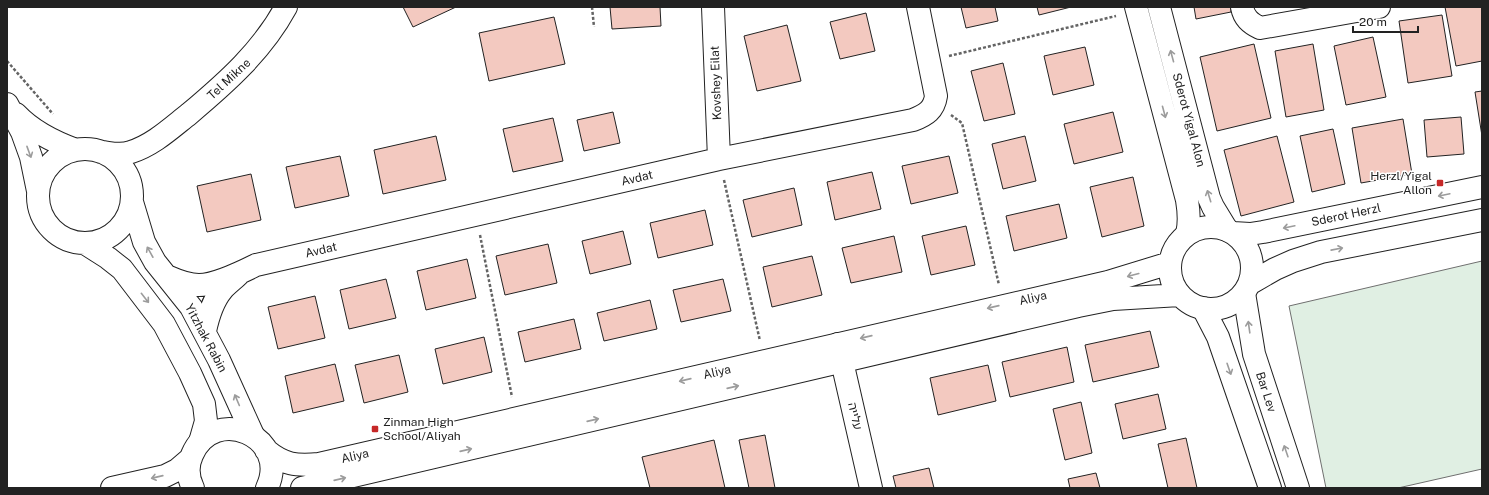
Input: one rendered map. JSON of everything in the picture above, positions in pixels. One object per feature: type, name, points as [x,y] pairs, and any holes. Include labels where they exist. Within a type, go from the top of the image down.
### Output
[{"type":"street","name":"Tel Mikne","points":[[98,151],[117,154],[129,153],[158,139],[218,90],[255,54],[277,25],[286,7]]},
{"type":"street","name":"Kovshey Eilat","points":[[713,7],[719,159]]},
{"type":"street","points":[[918,7],[935,87],[935,103]]},
{"type":"street","name":"Sderot Yigal Alon","points":[[1159,7],[1209,198],[1219,218],[1230,231]]},
{"type":"street","points":[[1242,7],[1243,14],[1250,23],[1260,28],[1353,10],[1379,7]]},
{"type":"street","name":"Sderot Yigal Alon","points":[[1137,9],[1187,200],[1189,214],[1187,234]]},
{"type":"street","name":"Avdat","points":[[168,277],[184,283],[200,285],[218,281],[256,265],[719,159],[913,120],[924,116],[931,110],[935,103]]},
{"type":"street","points":[[7,104],[22,120],[37,131],[60,144],[76,150]]},
{"type":"street","points":[[7,104],[22,132],[31,157],[38,191]]},
{"type":"street","name":"Tel Mikne","points":[[132,195],[134,174],[139,164],[158,139]]},
{"type":"street","points":[[86,244],[100,241],[114,233],[124,223],[130,209],[132,195],[126,174],[117,162],[98,151],[83,149],[62,155],[50,164],[42,177],[38,191],[37,198],[40,212],[48,226],[58,236],[65,240],[86,244],[108,258],[122,270],[164,324],[190,373],[204,404],[206,421],[189,471],[194,488]]},
{"type":"street","name":"Sderot Herzl","points":[[1230,231],[1250,234],[1263,232],[1482,187]]},
{"type":"street","name":"Yitzhak Rabin","points":[[132,195],[144,242],[155,262],[191,307],[260,442],[269,456],[271,468],[270,481],[267,488]]},
{"type":"street","points":[[1247,288],[1252,272],[1252,261],[1242,240],[1230,231],[1219,227],[1208,226],[1197,229],[1187,234],[1175,248],[1170,263],[1170,274],[1174,286],[1180,295],[1189,303],[1203,308],[1222,308],[1232,303],[1247,288],[1275,269],[1292,261],[1322,252],[1482,220]]},
{"type":"street","name":"Aliya","points":[[302,488],[840,353],[1004,305],[1108,282],[1170,263]]},
{"type":"street","name":"Avdat","points":[[205,332],[214,301],[222,290],[240,273]]},
{"type":"street","name":"Bar Lev","points":[[1247,288],[1254,354],[1298,488]]},
{"type":"street","name":"Aliya","points":[[112,488],[165,476],[177,470],[205,437],[216,431],[229,428],[242,430],[260,442],[276,458],[288,463],[300,466],[319,464],[764,361],[840,353],[1113,300],[1180,295]]},
{"type":"street","points":[[1203,308],[1218,337],[1270,488]]},
{"type":"street","name":"עלייה","points":[[840,353],[871,488]]},
{"type":"path","points":[[592,7],[594,27]]},
{"type":"path","points":[[930,61],[1137,9]]},
{"type":"path","points":[[7,61],[58,120]]},
{"type":"path","points":[[935,103],[962,123],[1004,305]]},
{"type":"path","points":[[719,159],[764,361]]},
{"type":"path","points":[[476,215],[517,419]]},
{"type":"green space","points":[[1482,261],[1482,469],[1398,488],[1326,488],[1289,306]]},
{"type":"building","points":[[403,7],[456,7],[413,27]]},
{"type":"building","points":[[610,7],[660,7],[661,26],[612,29]]},
{"type":"building","points":[[961,7],[995,7],[998,21],[966,28]]},
{"type":"building","points":[[1037,7],[1071,7],[1039,15]]},
{"type":"building","points":[[1194,7],[1231,7],[1231,12],[1196,19]]},
{"type":"building","points":[[1445,7],[1482,7],[1482,61],[1456,66]]},
{"type":"building","points":[[866,13],[875,51],[840,59],[830,22]]},
{"type":"building","points":[[1442,15],[1452,76],[1408,83],[1399,21]]},
{"type":"building","points":[[554,17],[565,64],[489,81],[479,33]]},
{"type":"building","points":[[787,25],[801,81],[757,91],[744,36]]},
{"type":"building","points":[[1373,37],[1386,97],[1346,105],[1334,46]]},
{"type":"building","points":[[1254,44],[1271,118],[1217,131],[1200,57]]},
{"type":"building","points":[[1313,44],[1324,110],[1286,117],[1275,51]]},
{"type":"building","points":[[1085,47],[1094,85],[1053,95],[1044,56]]},
{"type":"building","points":[[1003,63],[1015,114],[984,121],[971,71]]},
{"type":"building","points":[[1482,91],[1482,136],[1475,92]]},
{"type":"building","points":[[613,112],[620,143],[584,151],[577,120]]},
{"type":"building","points":[[1113,112],[1123,152],[1074,164],[1064,124]]},
{"type":"building","points":[[1461,117],[1464,154],[1427,157],[1424,120]]},
{"type":"building","points":[[553,118],[563,161],[513,172],[503,129]]},
{"type":"building","points":[[1403,119],[1412,174],[1361,183],[1352,128]]},
{"type":"building","points":[[1333,129],[1345,184],[1312,192],[1300,136]]},
{"type":"building","points":[[436,136],[446,180],[383,194],[374,150]]},
{"type":"building","points":[[1025,136],[1036,181],[1003,189],[992,144]]},
{"type":"building","points":[[1277,136],[1294,202],[1241,216],[1224,150]]},
{"type":"building","points":[[340,156],[349,196],[295,208],[286,167]]},
{"type":"building","points":[[949,156],[958,193],[911,204],[902,166]]},
{"type":"building","points":[[872,172],[881,209],[835,220],[827,182]]},
{"type":"building","points":[[251,174],[261,220],[207,232],[197,186]]},
{"type":"building","points":[[1133,177],[1144,226],[1102,237],[1090,187]]},
{"type":"building","points":[[794,188],[802,225],[752,237],[743,200]]},
{"type":"building","points":[[1059,204],[1067,238],[1014,251],[1006,216]]},
{"type":"building","points":[[705,210],[713,245],[658,258],[650,223]]},
{"type":"building","points":[[966,226],[975,265],[931,275],[922,236]]},
{"type":"building","points":[[623,231],[631,264],[590,274],[582,241]]},
{"type":"building","points":[[894,236],[902,272],[851,283],[842,248]]},
{"type":"building","points":[[548,244],[557,283],[505,295],[496,256]]},
{"type":"building","points":[[812,256],[822,295],[772,307],[763,267]]},
{"type":"building","points":[[467,259],[476,298],[426,310],[417,271]]},
{"type":"building","points":[[386,279],[396,318],[349,329],[340,290]]},
{"type":"building","points":[[723,279],[731,311],[681,322],[673,290]]},
{"type":"building","points":[[315,296],[325,338],[278,349],[268,307]]},
{"type":"building","points":[[650,300],[657,329],[604,341],[597,313]]},
{"type":"building","points":[[574,319],[581,349],[525,362],[518,332]]},
{"type":"building","points":[[1150,331],[1159,367],[1093,382],[1085,345]]},
{"type":"building","points":[[484,337],[492,372],[443,384],[435,349]]},
{"type":"building","points":[[1067,347],[1074,382],[1010,397],[1002,362]]},
{"type":"building","points":[[399,355],[408,392],[364,403],[355,365]]},
{"type":"building","points":[[335,364],[344,401],[293,413],[285,376]]},
{"type":"building","points":[[988,365],[996,401],[938,415],[930,378]]},
{"type":"building","points":[[1158,394],[1166,429],[1123,439],[1115,404]]},
{"type":"building","points":[[1081,402],[1092,453],[1065,460],[1053,409]]},
{"type":"building","points":[[765,435],[775,488],[749,488],[739,440]]},
{"type":"building","points":[[1186,438],[1197,488],[1168,488],[1158,444]]},
{"type":"building","points":[[714,440],[725,488],[650,488],[642,457]]},
{"type":"building","points":[[929,468],[934,488],[896,488],[893,476]]},
{"type":"building","points":[[1096,473],[1100,488],[1070,488],[1068,479]]},
{"type":"place","name":"Herzl/Yigal Allon","points":[[1440,183]]},
{"type":"place","name":"Zinman High School/Aliyah","points":[[375,429]]}]
